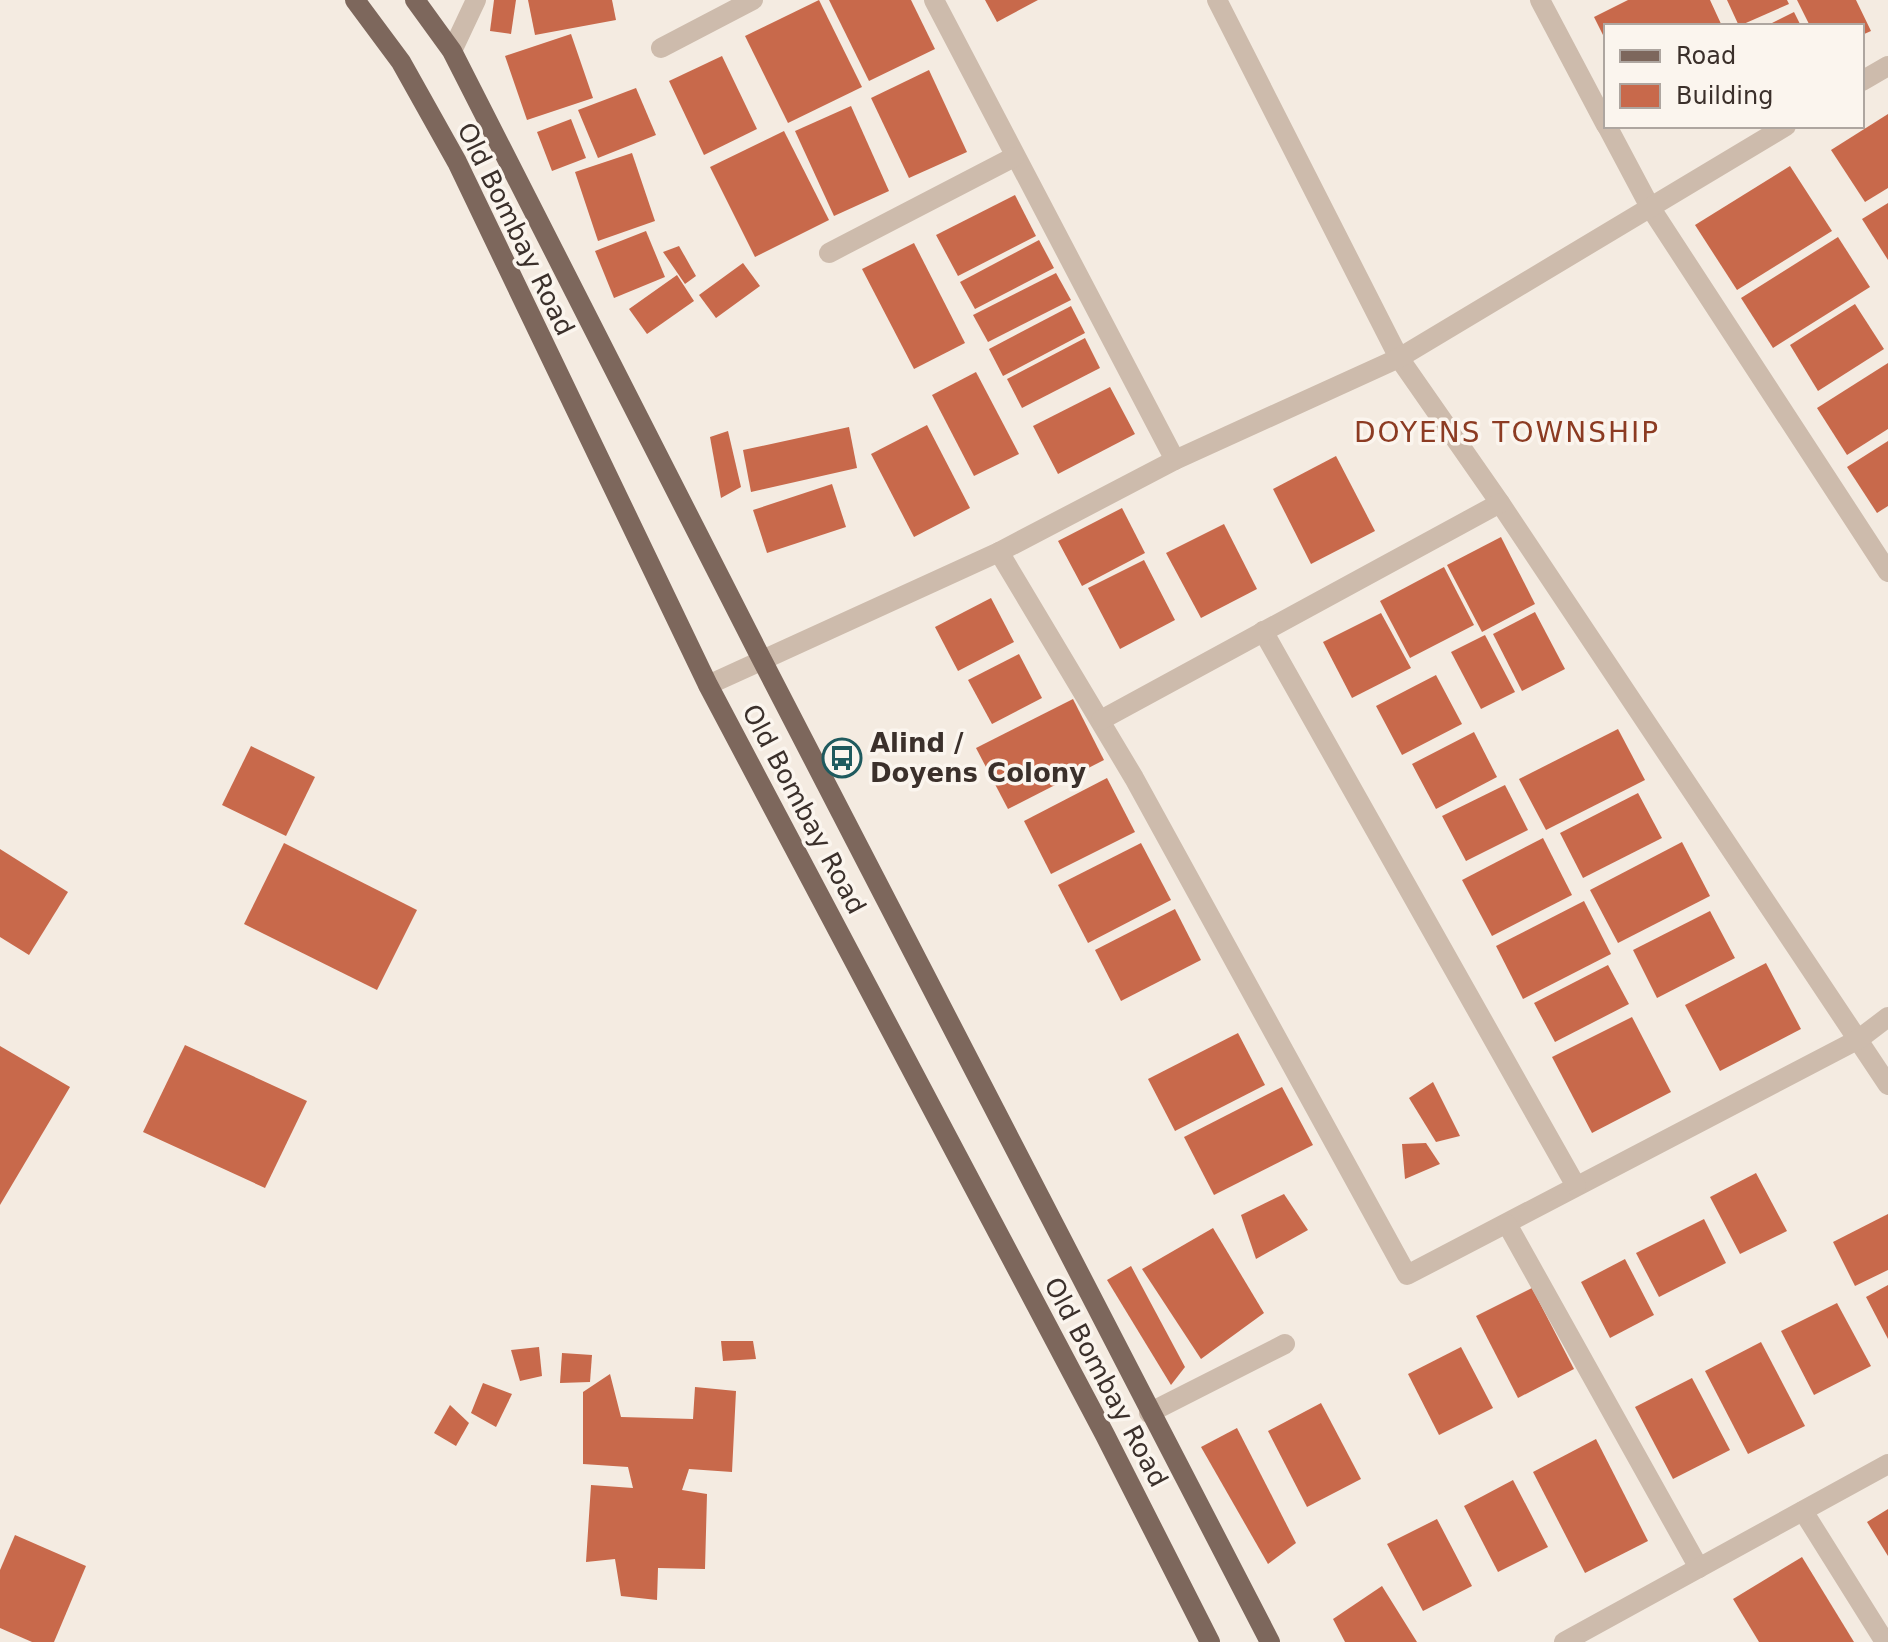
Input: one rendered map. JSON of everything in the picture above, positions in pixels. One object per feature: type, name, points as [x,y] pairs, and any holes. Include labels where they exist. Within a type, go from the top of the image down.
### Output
[{"type":"main road","name":"Old Bombay Road","points":[[355,0],[401,62],[457,162],[708,685],[1105,1435],[1210,1642]]},
{"type":"main road","name":"Old Bombay Road","points":[[415,0],[452,51],[1149,1413],[1270,1642]]},
{"type":"street","points":[[452,51],[476,0]]},
{"type":"street","points":[[661,48],[753,0]]},
{"type":"street","points":[[934,0],[1175,460]]},
{"type":"street","points":[[1217,0],[1399,358],[1500,503],[1888,1085]]},
{"type":"street","points":[[1540,0],[1604,121]]},
{"type":"street","points":[[1864,80],[1888,66]]},
{"type":"street","points":[[1608,128],[1650,207],[1888,572]]},
{"type":"street","points":[[708,685],[761,658],[999,552],[1175,460],[1399,358],[1783,128]]},
{"type":"street","points":[[829,253],[1014,157]]},
{"type":"street","points":[[1101,720],[1500,503]]},
{"type":"street","points":[[999,552],[1101,720],[1407,1275],[1859,1039],[1888,1017]]},
{"type":"street","points":[[1263,631],[1576,1186]]},
{"type":"street","points":[[1507,1224],[1699,1568]]},
{"type":"street","points":[[1149,1413],[1285,1344]]},
{"type":"street","points":[[1564,1642],[1586,1636],[1699,1568],[1888,1464]]},
{"type":"street","points":[[1803,1511],[1885,1642]]},
{"type":"building","points":[[494,0],[516,0],[511,34],[490,31]]},
{"type":"building","points":[[528,0],[612,0],[616,20],[535,35]]},
{"type":"building","points":[[819,0],[862,87],[788,123],[745,36]]},
{"type":"building","points":[[829,0],[911,0],[935,49],[869,81]]},
{"type":"building","points":[[985,0],[1038,0],[997,22]]},
{"type":"building","points":[[1628,0],[1710,0],[1721,24],[1604,24],[1604,37],[1594,17]]},
{"type":"building","points":[[1727,0],[1787,0],[1789,4],[1744,24],[1738,24]]},
{"type":"building","points":[[1797,0],[1856,0],[1871,31],[1864,34],[1864,24],[1809,24]]},
{"type":"building","points":[[1794,12],[1800,24],[1770,24]]},
{"type":"building","points":[[571,34],[593,98],[527,120],[505,56]]},
{"type":"building","points":[[722,56],[757,129],[704,155],[669,81]]},
{"type":"building","points":[[929,70],[967,152],[909,178],[871,98]]},
{"type":"building","points":[[636,88],[656,135],[598,158],[578,110]]},
{"type":"building","points":[[851,106],[889,191],[834,216],[795,131]]},
{"type":"building","points":[[1888,114],[1888,188],[1865,202],[1831,150]]},
{"type":"building","points":[[571,119],[586,158],[552,171],[537,132]]},
{"type":"building","points":[[784,131],[829,220],[755,257],[710,167]]},
{"type":"building","points":[[632,153],[655,221],[598,241],[575,172]]},
{"type":"building","points":[[1790,166],[1832,231],[1737,290],[1695,225]]},
{"type":"building","points":[[1015,195],[1036,236],[958,276],[936,235]]},
{"type":"building","points":[[1888,203],[1888,260],[1862,219]]},
{"type":"building","points":[[646,231],[665,277],[614,298],[595,251]]},
{"type":"building","points":[[1838,237],[1870,287],[1773,348],[1741,298]]},
{"type":"building","points":[[1039,240],[1054,268],[975,309],[960,282]]},
{"type":"building","points":[[914,243],[965,343],[914,369],[862,269]]},
{"type":"building","points":[[679,246],[696,276],[685,284],[663,252]]},
{"type":"building","points":[[743,263],[760,286],[716,318],[699,295]]},
{"type":"building","points":[[1056,273],[1071,300],[988,342],[973,315]]},
{"type":"building","points":[[677,275],[694,301],[647,334],[629,309]]},
{"type":"building","points":[[1855,304],[1884,349],[1818,391],[1790,345]]},
{"type":"building","points":[[1071,306],[1085,333],[1003,376],[989,349]]},
{"type":"building","points":[[1085,338],[1100,368],[1022,408],[1007,379]]},
{"type":"building","points":[[1888,363],[1888,429],[1847,455],[1817,408]]},
{"type":"building","points":[[976,372],[1019,454],[974,476],[932,395]]},
{"type":"building","points":[[1110,387],[1135,434],[1058,474],[1033,426]]},
{"type":"building","points":[[927,425],[970,508],[914,537],[871,454]]},
{"type":"building","points":[[849,427],[857,468],[751,492],[743,450]]},
{"type":"building","points":[[728,431],[741,487],[721,498],[710,437]]},
{"type":"building","points":[[1888,441],[1888,506],[1877,513],[1847,467]]},
{"type":"building","points":[[1336,456],[1375,531],[1311,564],[1273,489]]},
{"type":"building","points":[[832,484],[846,527],[767,553],[753,510]]},
{"type":"building","points":[[1122,508],[1145,553],[1082,586],[1058,541]]},
{"type":"building","points":[[1224,524],[1257,589],[1201,618],[1166,553]]},
{"type":"building","points":[[1501,537],[1535,604],[1482,632],[1447,565]]},
{"type":"building","points":[[1144,560],[1175,620],[1120,649],[1088,588]]},
{"type":"building","points":[[1444,567],[1474,625],[1410,658],[1380,601]]},
{"type":"building","points":[[991,598],[1014,642],[958,671],[935,627]]},
{"type":"building","points":[[1535,612],[1565,669],[1522,691],[1493,634]]},
{"type":"building","points":[[1381,613],[1411,668],[1352,698],[1323,642]]},
{"type":"building","points":[[1485,635],[1515,692],[1481,709],[1451,652]]},
{"type":"building","points":[[1019,654],[1042,698],[992,724],[968,680]]},
{"type":"building","points":[[1436,675],[1462,724],[1402,755],[1376,706]]},
{"type":"building","points":[[1073,699],[1104,760],[1008,809],[976,748]]},
{"type":"building","points":[[1618,729],[1645,780],[1546,830],[1519,779]]},
{"type":"building","points":[[1474,732],[1497,777],[1436,809],[1412,764]]},
{"type":"building","points":[[251,746],[315,777],[286,836],[222,805]]},
{"type":"building","points":[[1107,778],[1135,832],[1051,874],[1024,821]]},
{"type":"building","points":[[1505,785],[1528,830],[1466,861],[1442,816]]},
{"type":"building","points":[[1638,793],[1662,838],[1583,878],[1560,833]]},
{"type":"building","points":[[1543,838],[1572,895],[1492,936],[1462,880]]},
{"type":"building","points":[[1682,842],[1710,896],[1618,943],[1590,890]]},
{"type":"building","points":[[284,843],[417,910],[377,990],[244,924]]},
{"type":"building","points":[[1141,843],[1171,900],[1088,943],[1058,885]]},
{"type":"building","points":[[0,849],[68,892],[29,955],[0,937]]},
{"type":"building","points":[[1584,901],[1611,954],[1523,999],[1496,946]]},
{"type":"building","points":[[1175,909],[1201,960],[1121,1001],[1095,950]]},
{"type":"building","points":[[1710,911],[1735,958],[1657,998],[1633,950]]},
{"type":"building","points":[[1766,963],[1801,1029],[1720,1071],[1685,1005]]},
{"type":"building","points":[[1608,965],[1629,1004],[1555,1042],[1534,1003]]},
{"type":"building","points":[[1632,1017],[1671,1092],[1592,1133],[1552,1057]]},
{"type":"building","points":[[1238,1033],[1265,1085],[1175,1131],[1148,1079]]},
{"type":"building","points":[[185,1045],[307,1101],[265,1188],[143,1132]]},
{"type":"building","points":[[0,1046],[70,1087],[0,1205]]},
{"type":"building","points":[[1433,1082],[1460,1136],[1436,1142],[1409,1098]]},
{"type":"building","points":[[1282,1087],[1313,1145],[1214,1195],[1184,1137]]},
{"type":"building","points":[[1426,1143],[1440,1164],[1405,1179],[1402,1144]]},
{"type":"building","points":[[1756,1173],[1787,1231],[1740,1254],[1710,1197]]},
{"type":"building","points":[[1284,1194],[1308,1230],[1256,1259],[1241,1215]]},
{"type":"building","points":[[1888,1214],[1888,1270],[1855,1286],[1833,1242]]},
{"type":"building","points":[[1704,1219],[1726,1263],[1659,1297],[1636,1253]]},
{"type":"building","points":[[1213,1228],[1264,1313],[1201,1359],[1142,1269]]},
{"type":"building","points":[[1625,1259],[1654,1315],[1610,1338],[1581,1282]]},
{"type":"building","points":[[1131,1266],[1185,1367],[1171,1385],[1107,1280]]},
{"type":"building","points":[[1888,1285],[1888,1339],[1866,1297]]},
{"type":"building","points":[[1532,1288],[1574,1369],[1518,1398],[1476,1316]]},
{"type":"building","points":[[1837,1303],[1871,1366],[1814,1395],[1781,1331]]},
{"type":"building","points":[[721,1341],[753,1341],[756,1359],[723,1361]]},
{"type":"building","points":[[1761,1342],[1805,1426],[1748,1454],[1705,1371]]},
{"type":"building","points":[[539,1347],[542,1376],[520,1381],[511,1350]]},
{"type":"building","points":[[1461,1347],[1493,1408],[1439,1435],[1408,1374]]},
{"type":"building","points":[[562,1353],[592,1355],[590,1382],[560,1383]]},
{"type":"building","points":[[610,1374],[621,1417],[693,1419],[695,1387],[736,1391],[732,1472],[689,1469],[682,1490],[707,1494],[705,1569],[658,1568],[657,1600],[621,1596],[615,1559],[586,1562],[591,1485],[633,1488],[628,1467],[583,1464],[583,1392]]},
{"type":"building","points":[[1692,1378],[1730,1450],[1673,1479],[1635,1407]]},
{"type":"building","points":[[483,1383],[512,1394],[496,1427],[471,1413]]},
{"type":"building","points":[[1321,1403],[1361,1479],[1307,1507],[1268,1431]]},
{"type":"building","points":[[450,1405],[469,1423],[456,1446],[434,1433]]},
{"type":"building","points":[[1237,1428],[1296,1543],[1268,1564],[1201,1447]]},
{"type":"building","points":[[1596,1439],[1648,1541],[1585,1573],[1533,1472]]},
{"type":"building","points":[[1513,1480],[1548,1547],[1498,1572],[1464,1506]]},
{"type":"building","points":[[1888,1509],[1888,1556],[1867,1522]]},
{"type":"building","points":[[1437,1519],[1472,1586],[1423,1611],[1387,1544]]},
{"type":"building","points":[[15,1535],[86,1566],[54,1642],[32,1642],[0,1628],[0,1570]]},
{"type":"building","points":[[1802,1557],[1854,1642],[1759,1642],[1733,1599]]},
{"type":"building","points":[[1382,1586],[1417,1642],[1345,1642],[1333,1619]]},
{"type":"place","name":"Alind / Doyens Colony","points":[[842,758]]},
{"type":"district","name":"DOYENS TOWNSHIP","points":[[1507,432]]}]
